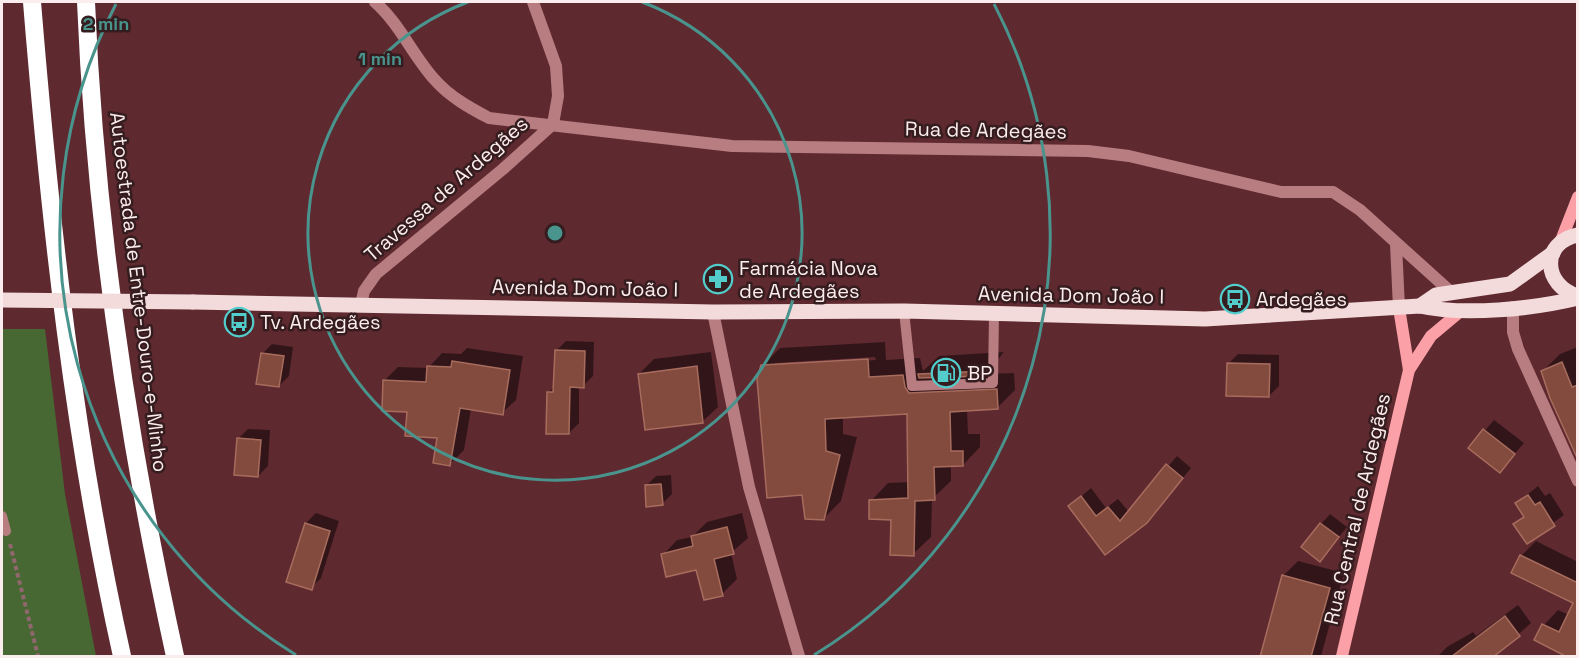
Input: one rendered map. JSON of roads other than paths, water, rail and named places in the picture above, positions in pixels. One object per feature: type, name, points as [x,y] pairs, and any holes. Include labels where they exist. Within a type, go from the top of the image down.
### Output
[{"type":"highway","points":[[32,2],[53,236],[69,361],[83,457],[122,657]]},
{"type":"highway","name":"Autoestrada de Entre-Douro-e-Minho","points":[[86,2],[96,137],[119,344],[145,511],[175,657]]},
{"type":"main road","name":"Avenida Dom João I","points":[[1420,306],[1437,295],[1510,284],[1556,248],[1578,235]]},
{"type":"main road","points":[[1556,248],[1550,265],[1552,277],[1559,287],[1578,297]]},
{"type":"main road","name":"Avenida Dom João I","points":[[2,300],[361,304],[713,312],[904,311],[1205,319],[1420,306],[1443,312],[1546,306],[1578,297]]},
{"type":"street","name":"Rua de Ardegães","points":[[375,2],[388,13],[436,81],[465,106],[489,118],[516,123],[553,124],[732,146],[1041,150],[1129,156],[1270,190],[1333,192],[1360,210],[1452,292]]},
{"type":"street","name":"Travessa de Ardegães","points":[[361,304],[364,291],[376,274],[503,169],[553,124],[558,96],[556,66],[533,2]]},
{"type":"street","points":[[1556,248],[1578,197]]},
{"type":"street","points":[[1396,244],[1399,308]]},
{"type":"street","points":[[1513,307],[1513,332],[1518,349],[1578,481]]},
{"type":"street","name":"Rua Central de Ardegães","points":[[1399,308],[1409,370]]},
{"type":"street","name":"Rua Central de Ardegães","points":[[1342,657],[1409,370],[1431,336],[1462,310]]},
{"type":"street","points":[[713,312],[748,487],[799,657]]},
{"type":"lane","points":[[904,311],[912,386],[993,383],[994,314]]},
{"type":"lane","points":[[2,516],[6,531]]},
{"type":"place","name":"Farmácia Nova de Ardegães","points":[[718,279]]},
{"type":"place","name":"Ardegães","points":[[1235,299]]},
{"type":"place","name":"Tv. Ardegães","points":[[239,322]]},
{"type":"place","name":"BP","points":[[946,373]]}]
